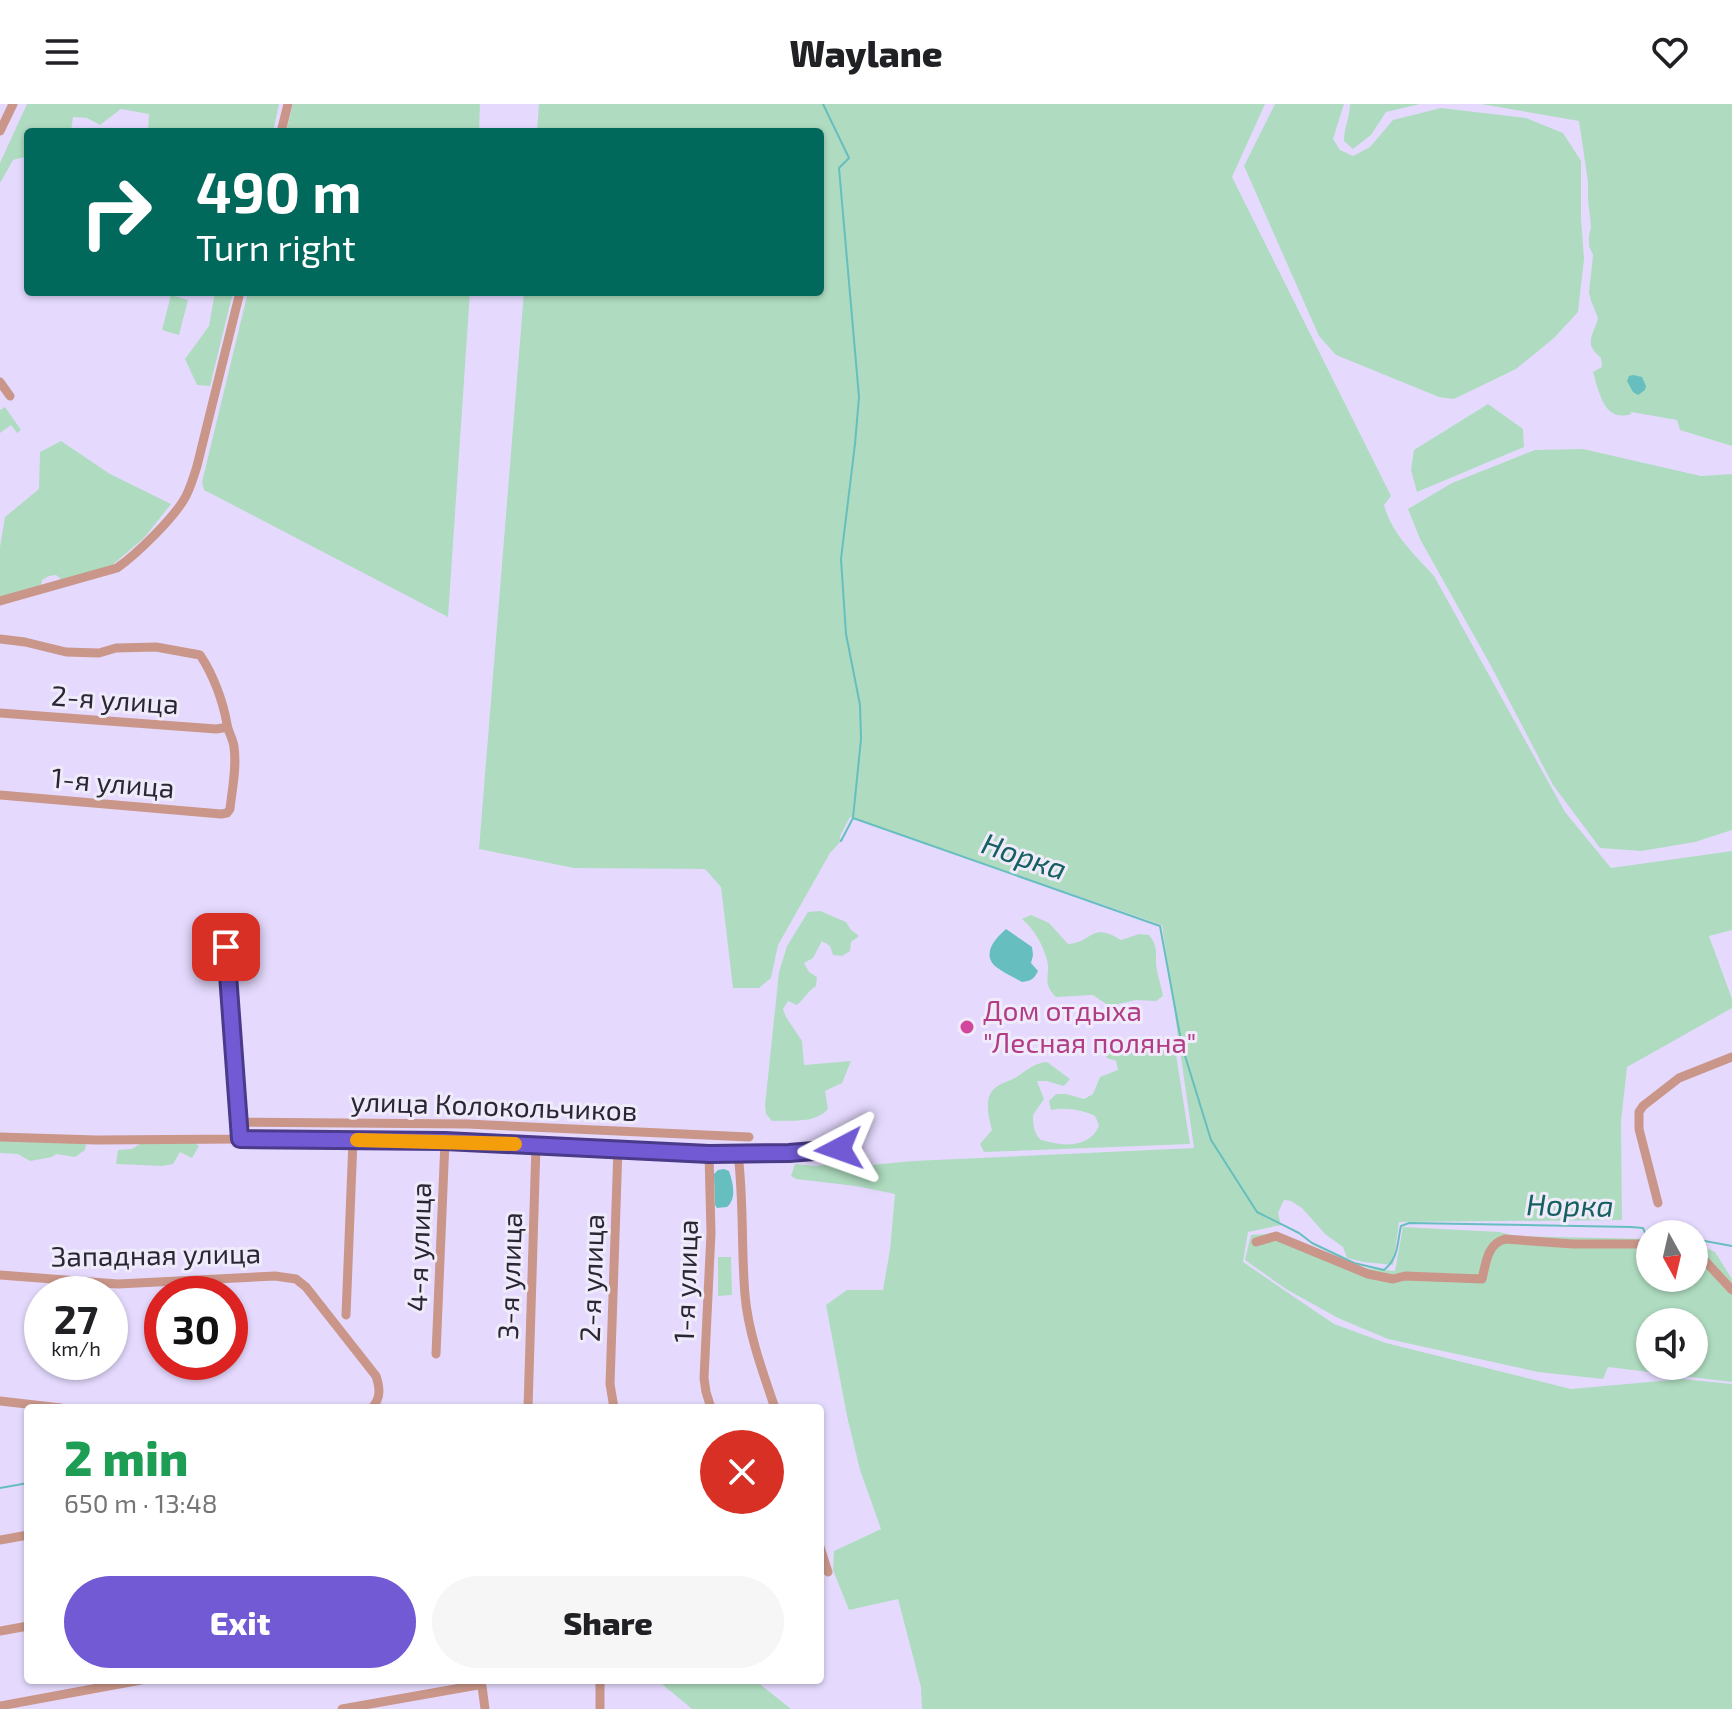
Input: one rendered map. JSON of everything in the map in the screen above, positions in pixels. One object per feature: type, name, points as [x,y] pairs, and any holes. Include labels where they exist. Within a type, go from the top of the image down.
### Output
[{"type":"street","points":[[0,131],[13,104]]},
{"type":"street","points":[[282,128],[288,104]]},
{"type":"street","points":[[0,601],[117,568],[129,560],[186,497],[197,466],[239,296]]},
{"type":"street","points":[[0,382],[10,396]]},
{"type":"street","points":[[0,639],[66,652],[99,653],[116,648],[156,647],[194,652],[203,660],[227,718],[227,725]]},
{"type":"street","name":"2-я улица","points":[[0,713],[216,729],[227,725]]},
{"type":"street","name":"1-я улица","points":[[0,795],[227,813],[235,771],[232,735],[227,725]]},
{"type":"street","points":[[226,947],[240,1139]]},
{"type":"street","points":[[1658,1203],[1639,1129],[1639,1112],[1679,1078],[1732,1057]]},
{"type":"street","name":"улица Колокольчиков","points":[[238,1122],[467,1124],[749,1137]]},
{"type":"street","points":[[0,1137],[445,1141],[709,1154],[839,1149]]},
{"type":"street","points":[[346,1315],[353,1140]]},
{"type":"street","name":"4-я улица","points":[[436,1354],[445,1141]]},
{"type":"street","name":"3-я улица","points":[[528,1404],[536,1145]]},
{"type":"street","name":"2-я улица","points":[[613,1404],[610,1384],[618,1148]]},
{"type":"street","name":"1-я улица","points":[[709,1154],[711,1233],[704,1378],[710,1404]]},
{"type":"street","points":[[738,1154],[745,1297],[762,1371],[774,1404]]},
{"type":"street","points":[[1256,1242],[1276,1236],[1368,1274],[1393,1279],[1405,1276],[1482,1279],[1491,1247],[1505,1239],[1573,1244],[1636,1244]]},
{"type":"street","points":[[1708,1264],[1732,1290]]},
{"type":"street","name":"Западная улица","points":[[0,1275],[118,1284],[275,1276],[296,1279],[306,1287],[376,1376],[379,1395],[375,1404]]},
{"type":"street","points":[[0,1401],[26,1404]]},
{"type":"street","points":[[0,1540],[24,1536]]},
{"type":"street","points":[[824,1560],[828,1572]]},
{"type":"street","points":[[0,1631],[24,1627]]},
{"type":"street","points":[[0,1706],[119,1684]]},
{"type":"street","points":[[600,1684],[600,1709]]},
{"type":"street","points":[[342,1709],[478,1685],[482,1686],[485,1709]]},
{"type":"shaded area","points":[[27,104],[279,104],[274,128],[148,128],[149,114],[121,109],[100,125],[87,118],[73,117],[72,128],[24,128],[24,157],[13,160],[0,183],[0,163]]},
{"type":"shaded area","points":[[293,104],[480,104],[479,128],[287,128]]},
{"type":"shaded area","points":[[539,104],[1265,104],[1232,177],[1391,496],[1384,505],[1392,525],[1434,576],[1565,812],[1611,868],[1732,851],[1732,930],[1709,936],[1732,999],[1732,1008],[1627,1067],[1621,1122],[1622,1220],[1399,1222],[1393,1265],[1347,1258],[1343,1247],[1325,1234],[1302,1208],[1284,1200],[1278,1213],[1281,1225],[1248,1232],[1243,1262],[1334,1324],[1386,1343],[1571,1389],[1671,1380],[1732,1384],[1732,1709],[922,1709],[921,1687],[898,1599],[849,1610],[833,1570],[834,1551],[881,1529],[860,1470],[826,1305],[847,1290],[883,1290],[895,1194],[796,1179],[791,1176],[795,1164],[871,1165],[1194,1148],[1162,925],[850,817],[840,836],[841,841],[830,853],[778,945],[771,978],[759,988],[733,988],[721,887],[705,869],[574,868],[479,849],[524,296],[824,296],[824,128],[537,128]]},
{"type":"shaded area","points":[[1275,104],[1344,104],[1333,139],[1340,150],[1353,156],[1370,147],[1393,120],[1441,108],[1526,118],[1563,133],[1581,161],[1584,259],[1578,312],[1554,338],[1516,369],[1454,399],[1439,397],[1336,355],[1319,336],[1244,166]]},
{"type":"shaded area","points":[[1350,104],[1420,104],[1386,112],[1371,135],[1353,149],[1344,141]]},
{"type":"shaded area","points":[[1481,104],[1732,104],[1732,446],[1680,430],[1677,420],[1631,412],[1622,416],[1604,404],[1593,372],[1602,367],[1601,358],[1591,344],[1598,318],[1589,292],[1593,255],[1589,246],[1588,182],[1579,121]]},
{"type":"shaded area","points":[[171,296],[188,300],[179,335],[162,330]]},
{"type":"shaded area","points":[[214,296],[232,296],[210,386],[197,385],[185,359],[209,326]]},
{"type":"shaded area","points":[[247,296],[470,296],[448,617],[204,490],[202,482]]},
{"type":"shaded area","points":[[1633,375],[1642,377],[1646,386],[1638,395],[1627,381]]},
{"type":"shaded area","points":[[1488,404],[1523,429],[1524,447],[1417,492],[1411,470],[1414,450]]},
{"type":"shaded area","points":[[5,407],[21,430],[17,433],[11,425],[0,433],[0,410]]},
{"type":"shaded area","points":[[61,441],[110,474],[171,504],[144,538],[110,567],[62,580],[56,575],[49,576],[42,580],[41,585],[0,598],[0,547],[5,517],[39,489],[40,452]]},
{"type":"shaded area","points":[[1583,449],[1701,476],[1732,474],[1732,830],[1695,842],[1641,851],[1600,848],[1553,785],[1420,539],[1408,509],[1452,483],[1535,450]]},
{"type":"shaded area","points":[[820,911],[846,922],[859,936],[851,942],[850,951],[842,956],[833,955],[830,946],[822,941],[813,958],[804,963],[809,972],[817,977],[816,986],[797,1005],[788,1001],[783,1009],[802,1041],[804,1065],[851,1061],[842,1083],[825,1091],[828,1109],[823,1114],[802,1120],[772,1121],[766,1114],[765,1105],[779,972],[787,946],[808,912]]},
{"type":"shaded area","points":[[1031,915],[1049,923],[1068,944],[1103,932],[1121,940],[1139,934],[1149,935],[1156,948],[1163,996],[1156,1001],[1136,1000],[1109,1006],[1093,995],[1056,997],[1048,983],[1048,965],[1043,949],[1022,919]]},
{"type":"shaded area","points":[[1006,929],[1032,947],[1031,963],[1038,971],[1034,978],[1022,982],[999,969],[990,959],[992,945]]},
{"type":"shaded area","points":[[1175,1048],[1190,1144],[984,1152],[980,1144],[992,1130],[988,1108],[991,1092],[1032,1067],[1047,1062],[1070,1079],[1064,1086],[1037,1081],[1044,1099],[1033,1115],[1037,1135],[1041,1140],[1052,1143],[1075,1144],[1087,1140],[1099,1125],[1095,1116],[1085,1112],[1051,1110],[1049,1101],[1056,1094],[1084,1099],[1093,1094],[1100,1077],[1118,1070],[1116,1061],[1105,1054],[1114,1050],[1132,1053]]},
{"type":"shaded area","points":[[0,1141],[86,1145],[85,1150],[75,1157],[56,1154],[30,1161],[18,1154],[0,1153]]},
{"type":"shaded area","points":[[195,1143],[199,1146],[192,1158],[180,1152],[173,1164],[116,1164],[118,1150],[132,1149],[140,1144]]},
{"type":"shaded area","points":[[724,1169],[729,1171],[733,1195],[727,1207],[717,1208],[714,1174]]},
{"type":"shaded area","points":[[1403,1227],[1500,1232],[1514,1236],[1636,1239],[1636,1292],[1708,1292],[1708,1249],[1715,1252],[1732,1279],[1732,1382],[1708,1379],[1708,1308],[1636,1308],[1636,1370],[1608,1367],[1603,1379],[1538,1372],[1388,1339],[1338,1318],[1286,1289],[1245,1260],[1251,1235],[1278,1233],[1365,1268],[1395,1271]]},
{"type":"shaded area","points":[[718,1257],[731,1257],[732,1295],[718,1296]]},
{"type":"shaded area","points":[[662,1684],[760,1684],[791,1709],[692,1709]]},
{"type":"waterway","name":"Норка","points":[[823,104],[849,158],[839,168],[859,397],[841,559],[846,634],[860,705],[861,739],[853,818],[1160,926],[1182,1046],[1211,1140],[1257,1212],[1312,1243],[1354,1263],[1384,1270],[1395,1255],[1401,1226],[1409,1223],[1636,1227]]},
{"type":"waterway","points":[[841,841],[853,818]]},
{"type":"waterway","name":"Норка","points":[[1708,1242],[1732,1246]]},
{"type":"waterway","points":[[0,1488],[24,1484]]},
{"type":"slow traffic","points":[[357,1140],[515,1144]]},
{"type":"place","name":"Дом отдыха \"Лесная поляна\"","points":[[967,1027]]},
{"type":"route","points":[[226,947],[240,1139],[445,1141],[709,1154],[839,1149]]}]
